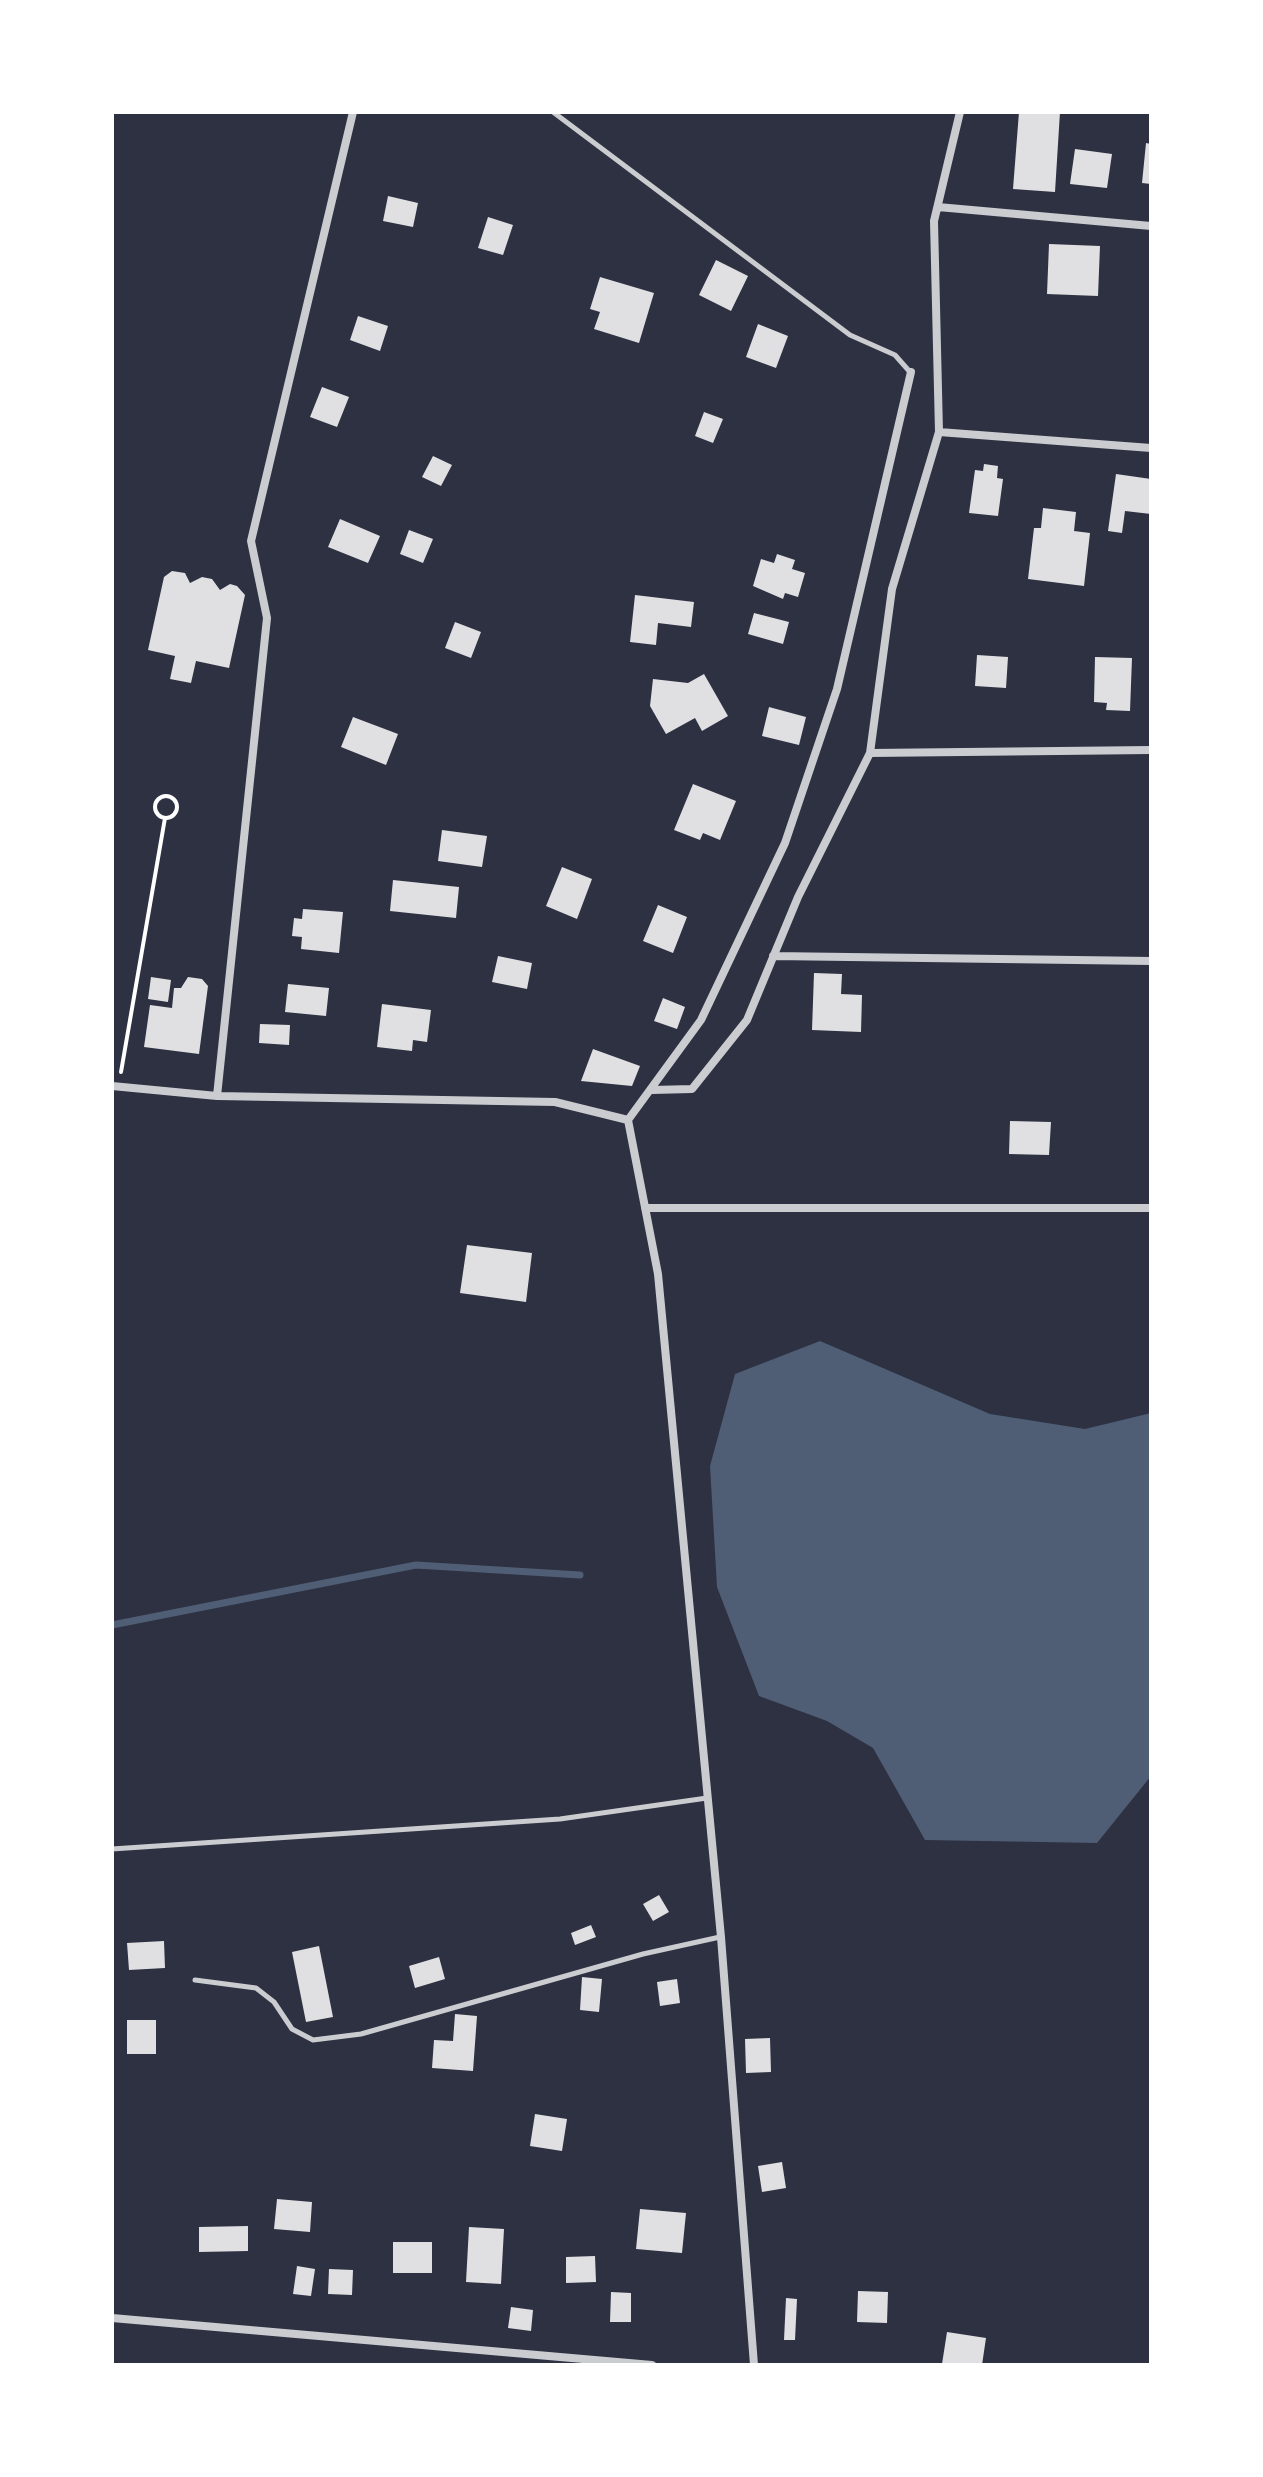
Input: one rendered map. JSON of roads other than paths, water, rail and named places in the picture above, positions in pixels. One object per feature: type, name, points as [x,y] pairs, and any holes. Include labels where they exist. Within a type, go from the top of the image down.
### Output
[{"type":"street","points":[[217,1096],[267,618],[251,541],[353,112]]},
{"type":"street","points":[[652,1090],[692,1089],[747,1020],[798,897],[870,753],[892,589],[939,432],[934,221],[960,112]]},
{"type":"street","points":[[938,207],[1151,226]]},
{"type":"street","points":[[754,2365],[721,1937],[658,1274],[628,1120],[701,1020],[785,843],[837,689],[911,372]]},
{"type":"street","points":[[939,432],[1151,448]]},
{"type":"street","points":[[870,753],[1151,750]]},
{"type":"street","points":[[773,956],[1151,961]]},
{"type":"street","points":[[115,1086],[217,1096],[555,1102],[628,1120]]},
{"type":"street","points":[[645,1208],[1151,1208]]},
{"type":"street","points":[[112,2318],[652,2365]]},
{"type":"lane","points":[[553,112],[850,335],[895,355],[911,372]]},
{"type":"lane","points":[[112,1849],[560,1819],[708,1798]]},
{"type":"lane","points":[[195,1980],[256,1988],[274,2002],[292,2029],[313,2040],[361,2034],[643,1954],[721,1937]]},
{"type":"water","points":[[820,1341],[990,1414],[1085,1429],[1151,1413],[1151,1776],[1097,1843],[925,1840],[873,1748],[827,1721],[759,1696],[717,1587],[710,1466],[735,1374]]},
{"type":"waterway","points":[[112,1625],[416,1565],[580,1575]]}]
